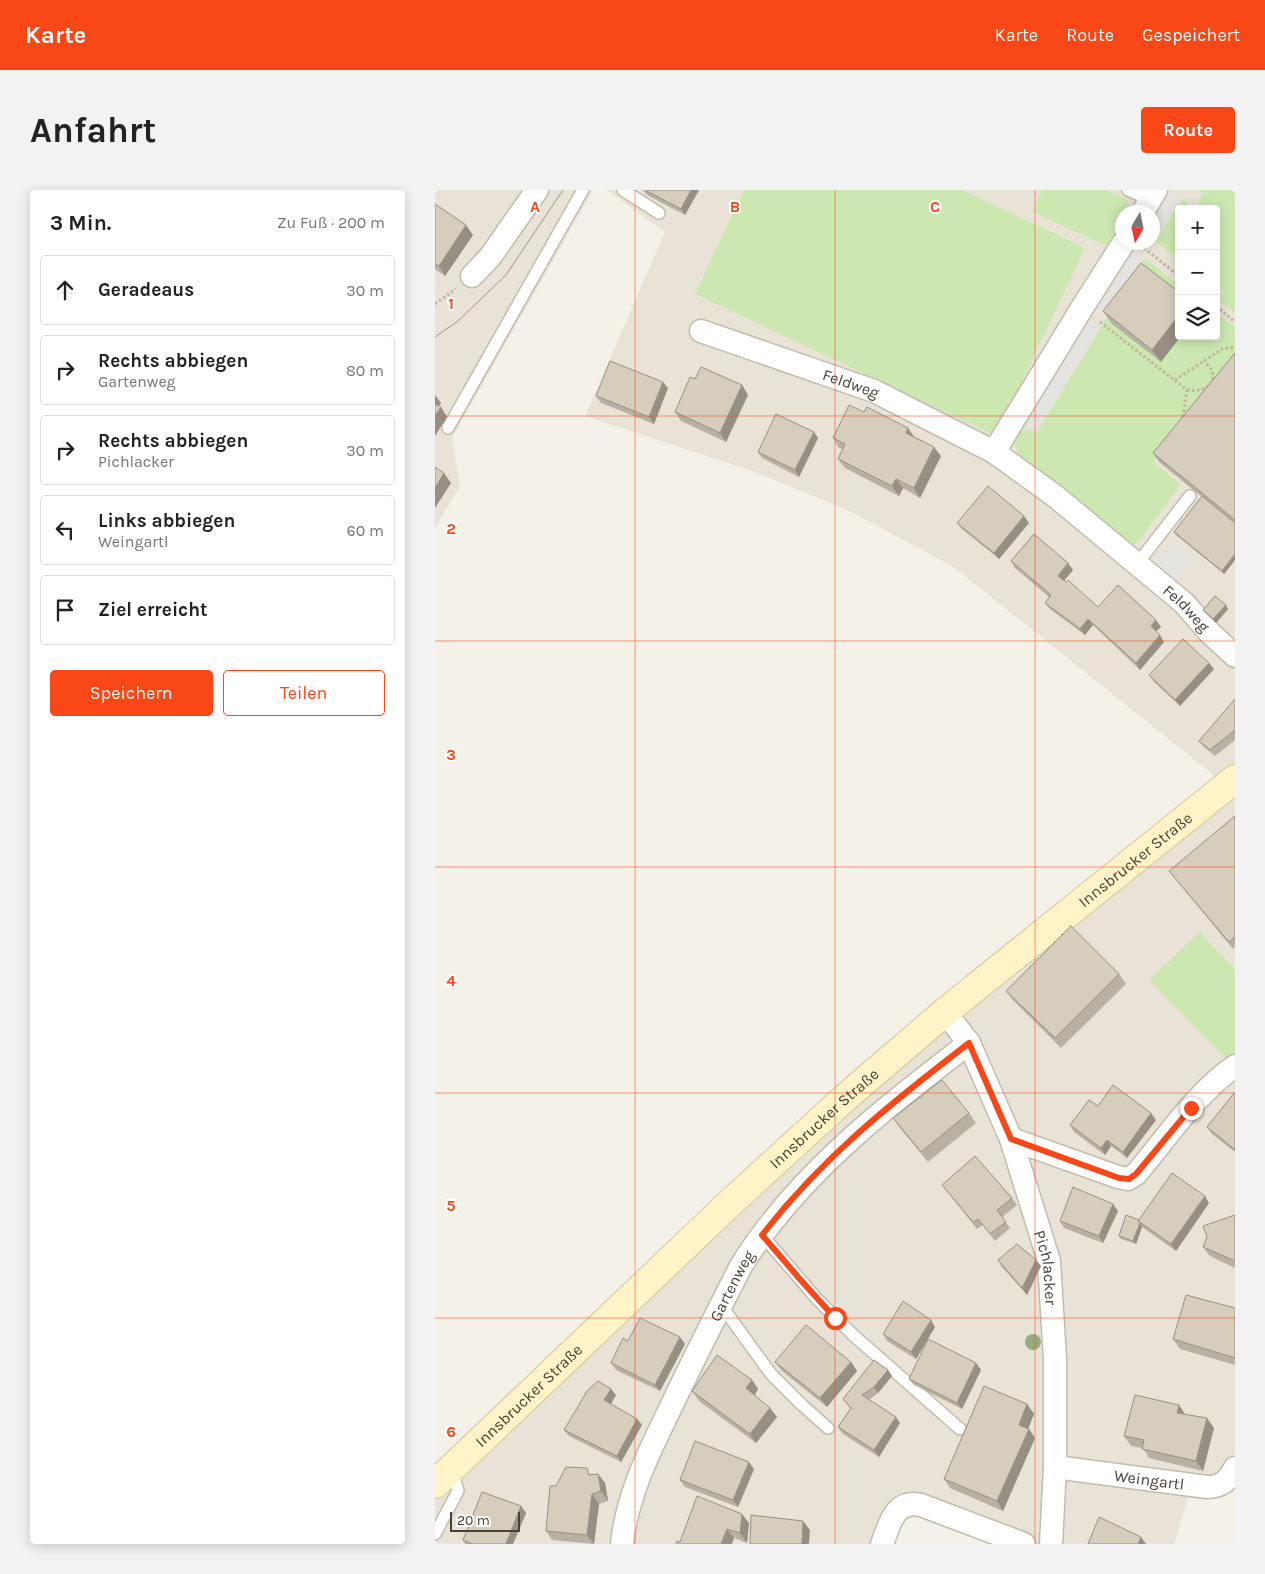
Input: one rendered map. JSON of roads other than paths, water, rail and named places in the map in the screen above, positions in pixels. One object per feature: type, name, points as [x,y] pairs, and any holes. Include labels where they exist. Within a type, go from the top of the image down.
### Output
[{"type":"street","points":[[472,276],[490,257],[537,190]]},
{"type":"street","points":[[994,452],[1118,250]]},
{"type":"street","name":"Feldweg","points":[[701,331],[874,391],[994,452],[1055,496],[1184,603],[1210,634],[1235,656]]},
{"type":"street","name":"Innsbrucker Straße","points":[[443,1476],[730,1202],[846,1097],[945,1012],[1235,779]]},
{"type":"street","name":"Pichlacker","points":[[945,1012],[969,1043],[1011,1139],[1049,1261],[1055,1359],[1055,1467],[1051,1544]]},
{"type":"street","name":"Gartenweg","points":[[622,1544],[632,1496],[641,1467],[741,1266],[762,1235],[809,1180],[846,1143],[886,1107],[969,1043]]},
{"type":"street","points":[[1011,1139],[1119,1178],[1129,1179],[1136,1174],[1214,1083],[1235,1066]]},
{"type":"street","name":"Weingartl","points":[[1055,1467],[1207,1487],[1222,1484],[1235,1468]]},
{"type":"street","points":[[882,1544],[894,1515],[905,1505],[913,1503],[1024,1544]]},
{"type":"lane","points":[[448,428],[583,190]]},
{"type":"lane","points":[[623,190],[659,213]]},
{"type":"lane","points":[[1128,190],[1150,201]]},
{"type":"lane","points":[[1137,564],[1190,496]]},
{"type":"lane","points":[[762,1235],[811,1292],[852,1334],[961,1429]]},
{"type":"lane","points":[[721,1305],[771,1374],[828,1428]]},
{"type":"lane","points":[[435,1534],[458,1491],[443,1476]]},
{"type":"tram line","points":[[435,337],[458,321],[506,275],[563,190]]}]
